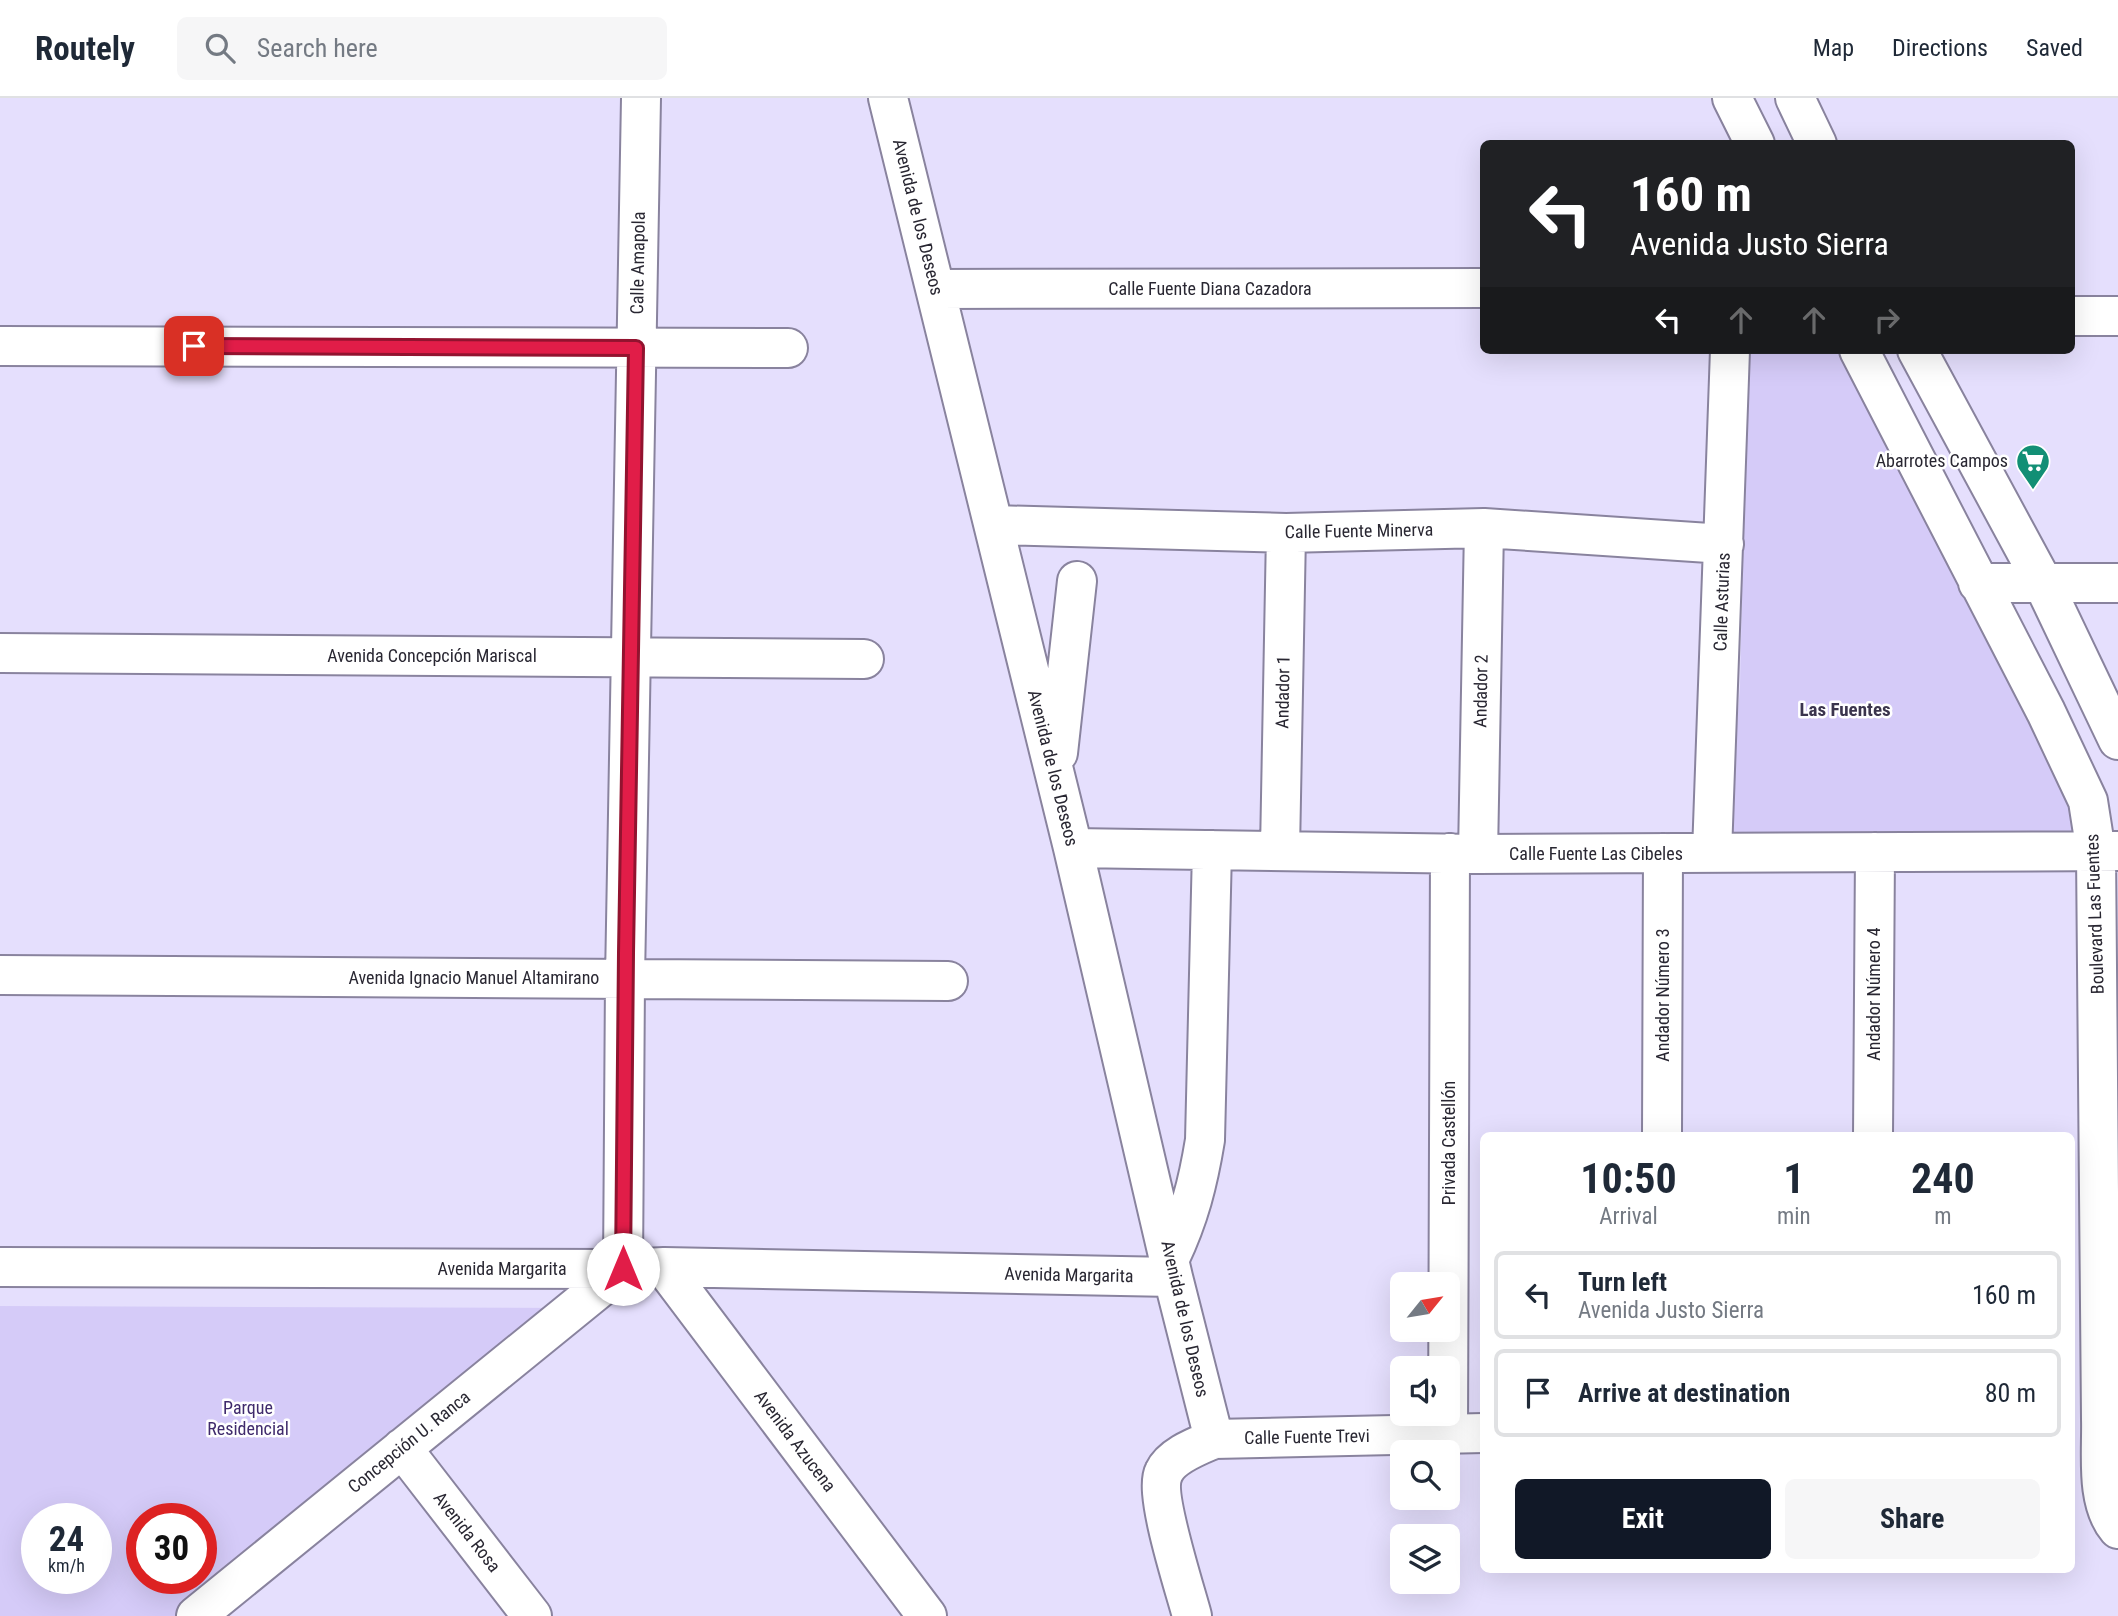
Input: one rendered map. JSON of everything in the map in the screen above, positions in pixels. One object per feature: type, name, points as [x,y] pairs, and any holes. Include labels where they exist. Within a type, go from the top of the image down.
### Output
[{"type":"street","name":"Calle Amapola","points":[[623,1269],[625,979],[641,98]]},
{"type":"street","name":"Avenida de los Deseos","points":[[888,98],[1073,848],[1214,1439]]},
{"type":"street","points":[[1732,98],[1753,140]]},
{"type":"street","points":[[1795,98],[1815,140]]},
{"type":"street","name":"Calle Fuente Diana Cazadora","points":[[936,289],[1480,288]]},
{"type":"street","points":[[2075,316],[2118,316]]},
{"type":"street","points":[[0,345],[788,348]]},
{"type":"street","name":"Calle Asturias","points":[[1712,853],[1730,354]]},
{"type":"street","name":"Boulevard Las Fuentes","points":[[1861,354],[2046,712],[2088,801],[2107,851],[2097,1419],[2103,1493],[2110,1520],[2118,1530]]},
{"type":"street","points":[[1919,354],[2043,583],[2118,740]]},
{"type":"street","name":"Calle Fuente Minerva","points":[[994,525],[1286,533],[1484,528],[1724,544]]},
{"type":"street","name":"Andador 2","points":[[1464,854],[1484,528]]},
{"type":"street","name":"Andador 1","points":[[1280,850],[1286,533]]},
{"type":"street","points":[[1055,781],[1077,581]]},
{"type":"street","points":[[1978,583],[2118,583]]},
{"type":"street","name":"Avenida Concepción Mariscal","points":[[0,653],[864,659]]},
{"type":"street","name":"Calle Fuente Las Cibeles","points":[[1073,848],[1464,854],[2107,851]]},
{"type":"street","points":[[1171,1267],[1198,1183],[1205,1140],[1212,850]]},
{"type":"street","name":"Andador Número 4","points":[[1873,1132],[1875,852]]},
{"type":"street","name":"Andador Número 3","points":[[1662,1132],[1663,853]]},
{"type":"street","name":"Privada Castellón","points":[[1464,854],[1466,1433]]},
{"type":"street","name":"Avenida Ignacio Manuel Altamirano","points":[[0,975],[948,981]]},
{"type":"street","name":"Avenida Margarita","points":[[0,1267],[1171,1267]]},
{"type":"street","name":"Avenida Azucena","points":[[664,1267],[927,1616]]},
{"type":"street","name":"Concepción U. Ranca","points":[[196,1616],[623,1269]]},
{"type":"street","name":"Calle Fuente Trevi","points":[[1192,1616],[1161,1488],[1164,1472],[1176,1459],[1214,1439],[1466,1433]]},
{"type":"street","name":"Avenida Rosa","points":[[402,1448],[532,1616]]},
{"type":"green space","points":[[1747,354],[1845,354],[2074,798],[2078,865],[1726,862],[1740,687]]},
{"type":"green space","name":"Parque Residencial","points":[[0,1306],[572,1308],[217,1586],[217,1503],[126,1503],[126,1594],[207,1594],[179,1616],[0,1616]]},
{"type":"place","name":"Abarrotes Campos","points":[[2033,491]]},
{"type":"district","name":"Las Fuentes","points":[[1845,709]]},
{"type":"route","points":[[194,346],[636,348],[623,1269]]}]
